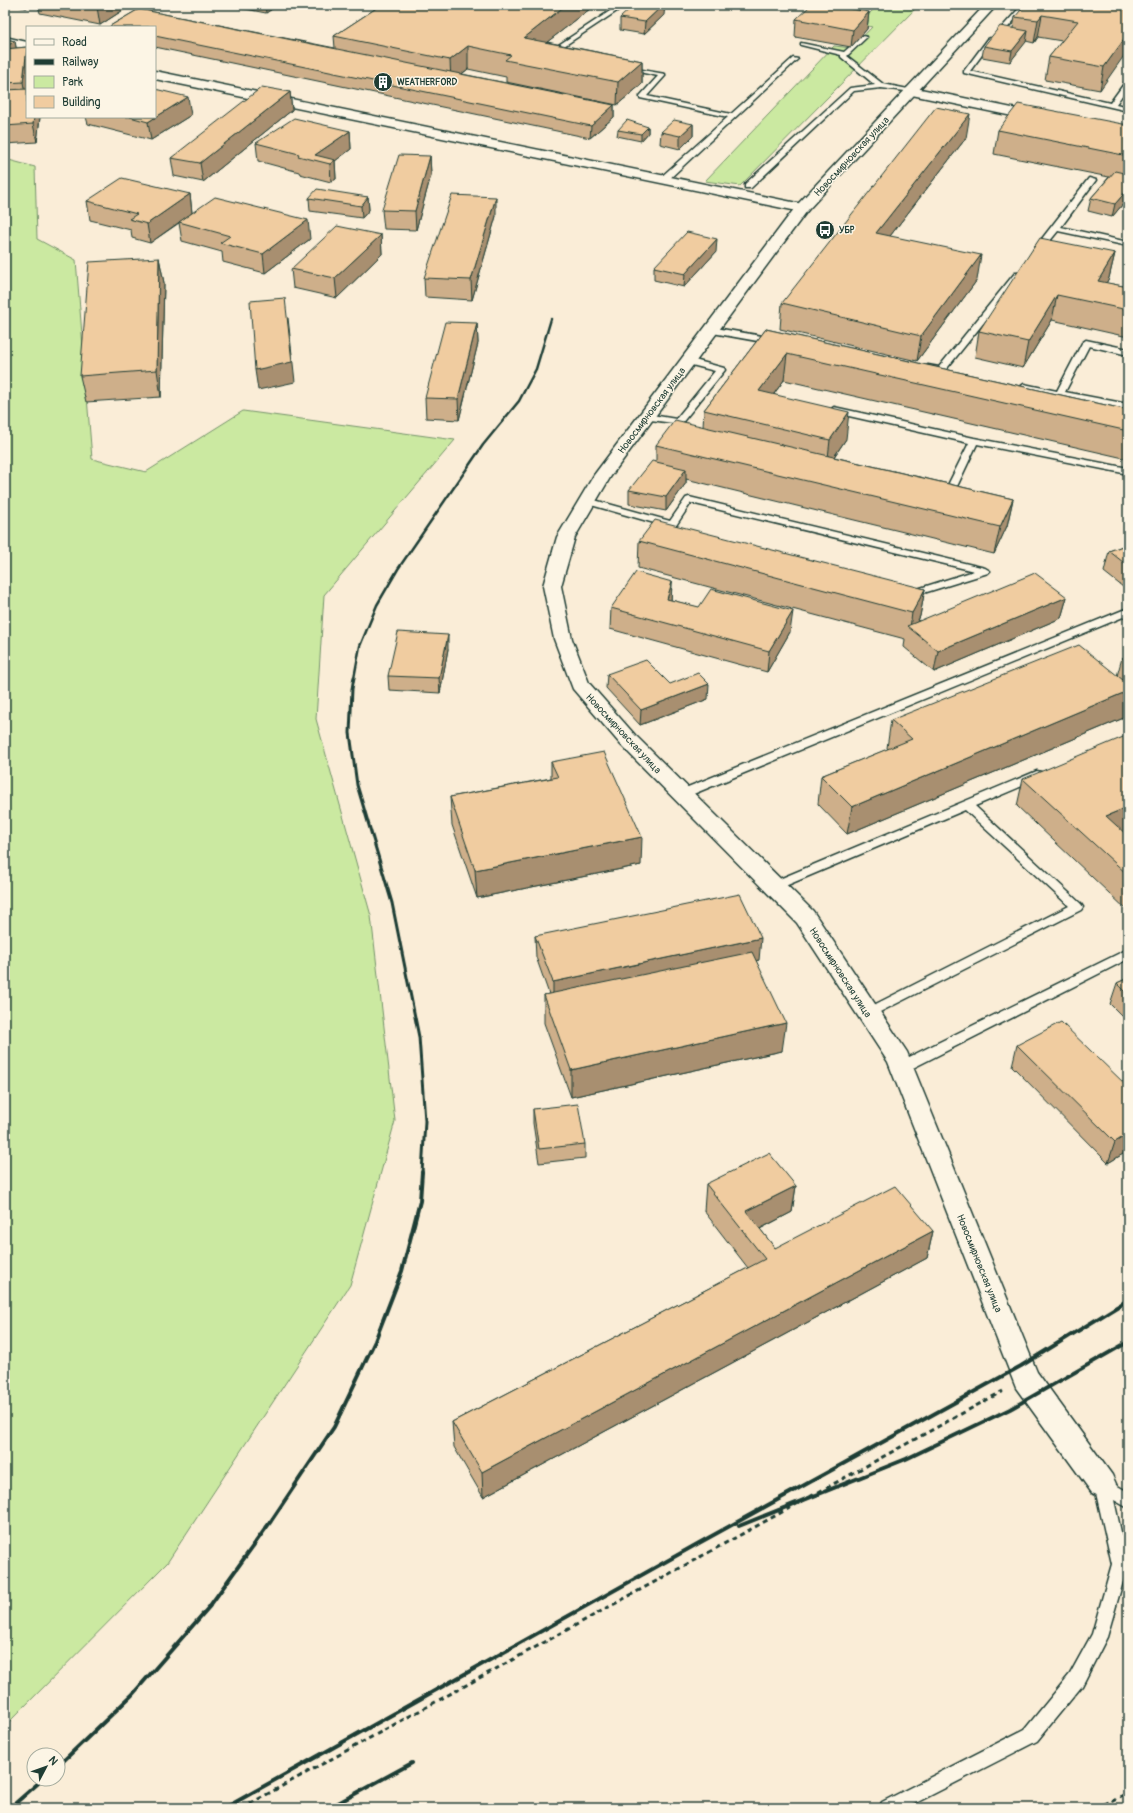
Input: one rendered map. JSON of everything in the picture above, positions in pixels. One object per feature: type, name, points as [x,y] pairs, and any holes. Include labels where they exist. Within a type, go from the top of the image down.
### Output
[{"type":"street","name":"Новосмирновская улица","points":[[991,5],[802,208],[603,475],[566,537],[552,586],[563,639],[580,685],[628,740],[805,917],[899,1059],[1026,1379],[1102,1484]]},
{"type":"street","points":[[5,41],[26,46]]},
{"type":"street","points":[[156,75],[802,208]]},
{"type":"street","points":[[911,91],[1051,120]]},
{"type":"lane","points":[[558,54],[551,52],[623,5]]},
{"type":"lane","points":[[999,34],[1025,5]]},
{"type":"lane","points":[[864,37],[843,56],[881,86]]},
{"type":"lane","points":[[990,40],[966,72],[1128,109]]},
{"type":"lane","points":[[803,44],[846,54]]},
{"type":"lane","points":[[664,179],[795,59]]},
{"type":"lane","points":[[618,66],[663,75],[642,97],[733,116]]},
{"type":"lane","points":[[1111,106],[1128,82]]},
{"type":"lane","points":[[748,186],[852,89],[881,86],[911,91]]},
{"type":"lane","points":[[918,366],[944,371],[1092,180]]},
{"type":"lane","points":[[1056,228],[1128,244]]},
{"type":"lane","points":[[710,330],[780,342]]},
{"type":"lane","points":[[1060,394],[1086,343],[1128,352]]},
{"type":"lane","points":[[680,434],[678,422],[721,370],[687,361]]},
{"type":"lane","points":[[1015,385],[1128,407]]},
{"type":"lane","points":[[823,407],[974,441],[1128,471]]},
{"type":"lane","points":[[646,417],[678,422]]},
{"type":"lane","points":[[939,496],[947,497],[974,441]]},
{"type":"lane","points":[[587,501],[675,526],[689,500],[984,571],[914,593],[899,589]]},
{"type":"lane","points":[[682,794],[1128,611]]},
{"type":"lane","points":[[774,886],[1048,770]]},
{"type":"lane","points":[[868,1013],[1077,907],[967,805]]},
{"type":"lane","points":[[902,1067],[1128,954]]},
{"type":"lane","points":[[1102,1484],[1128,1501]]},
{"type":"lane","points":[[888,1808],[1031,1735],[1076,1680],[1099,1637],[1120,1564],[1102,1484]]},
{"type":"path","points":[[242,1808],[1026,1379]]},
{"type":"path","points":[[1095,1808],[1128,1793]]},
{"type":"green space","points":[[878,5],[919,5],[740,186],[705,181],[834,46],[852,48],[872,27],[859,24]]},
{"type":"green space","points":[[5,159],[35,167],[37,239],[76,260],[92,459],[146,472],[243,411],[455,440],[324,595],[316,719],[371,916],[395,1121],[350,1285],[167,1563],[5,1726]]},
{"type":"building","points":[[84,5],[101,5],[97,7]]},
{"type":"building","points":[[381,5],[566,5],[524,38],[642,61],[618,82],[505,60],[511,55],[468,46],[450,60],[334,36]]},
{"type":"building","points":[[634,5],[663,5],[645,22],[620,18]]},
{"type":"building","points":[[811,5],[829,5],[869,12],[853,30],[796,19]]},
{"type":"building","points":[[1025,5],[1128,5],[1128,34],[1104,67],[1049,57],[1078,21],[1042,15],[1038,20],[1015,17]]},
{"type":"building","points":[[139,9],[614,105],[591,126],[156,36],[156,26],[110,26]]},
{"type":"building","points":[[1000,26],[1028,31],[1012,51],[984,46]]},
{"type":"building","points":[[5,39],[15,41],[5,47]]},
{"type":"building","points":[[26,47],[23,82],[5,83],[5,49]]},
{"type":"building","points":[[262,87],[290,92],[200,163],[171,158]]},
{"type":"building","points":[[26,89],[26,118],[34,118],[33,124],[5,126],[5,90]]},
{"type":"building","points":[[156,89],[188,97],[156,117]]},
{"type":"building","points":[[1018,104],[1128,125],[1128,156],[998,130]]},
{"type":"building","points":[[936,107],[970,114],[876,233],[981,255],[921,336],[782,303]]},
{"type":"building","points":[[134,118],[154,118],[148,122]]},
{"type":"building","points":[[294,118],[350,131],[315,155],[335,160],[330,164],[256,143]]},
{"type":"building","points":[[627,120],[648,127],[641,134],[618,130]]},
{"type":"building","points":[[674,120],[693,124],[680,136],[661,132]]},
{"type":"building","points":[[399,155],[430,156],[415,211],[382,210]]},
{"type":"building","points":[[1115,171],[1128,174],[1128,189],[1115,204],[1091,198]]},
{"type":"building","points":[[122,178],[190,194],[147,224],[129,219],[137,214],[87,201]]},
{"type":"building","points":[[317,189],[368,197],[361,206],[309,198]]},
{"type":"building","points":[[452,195],[496,197],[471,280],[424,278]]},
{"type":"building","points":[[215,197],[308,220],[263,254],[220,243],[230,236],[179,222]]},
{"type":"building","points":[[337,226],[381,235],[335,278],[291,269]]},
{"type":"building","points":[[687,232],[717,239],[685,274],[654,267]]},
{"type":"building","points":[[1040,238],[1115,253],[1098,281],[1128,287],[1128,310],[1057,295],[1028,342],[979,331]]},
{"type":"building","points":[[159,258],[157,370],[80,376],[89,262]]},
{"type":"building","points":[[285,298],[292,362],[255,370],[250,301]]},
{"type":"building","points":[[445,322],[477,323],[458,399],[425,398]]},
{"type":"building","points":[[766,329],[1128,410],[1128,431],[787,354],[759,391],[849,412],[830,440],[704,410]]},
{"type":"building","points":[[675,420],[1013,499],[1000,527],[656,445]]},
{"type":"building","points":[[652,461],[686,469],[666,497],[629,490]]},
{"type":"building","points":[[655,520],[925,589],[912,613],[639,541]]},
{"type":"building","points":[[1128,544],[1128,566],[1109,551]]},
{"type":"building","points":[[636,572],[672,582],[667,599],[699,607],[711,589],[793,611],[769,651],[611,608]]},
{"type":"building","points":[[1035,573],[1067,597],[938,651],[907,626]]},
{"type":"building","points":[[398,632],[448,635],[439,678],[388,676]]},
{"type":"building","points":[[1079,645],[1128,684],[1128,691],[852,807],[821,776],[912,739],[891,720]]},
{"type":"building","points":[[1128,656],[1128,663],[1122,658]]},
{"type":"building","points":[[646,660],[670,684],[698,673],[709,684],[641,710],[607,674]]},
{"type":"building","points":[[1128,735],[1128,807],[1106,816],[1128,836],[1128,875],[1023,779]]},
{"type":"building","points":[[604,752],[642,837],[475,870],[450,797],[558,777],[551,762]]},
{"type":"building","points":[[740,894],[761,938],[553,982],[535,936]]},
{"type":"building","points":[[752,952],[786,1023],[571,1070],[544,995]]},
{"type":"building","points":[[1128,978],[1128,994],[1117,983]]},
{"type":"building","points":[[1061,1022],[1128,1087],[1128,1134],[1115,1142],[1017,1045]]},
{"type":"building","points":[[578,1104],[585,1144],[539,1149],[533,1109]]},
{"type":"building","points":[[769,1153],[796,1186],[746,1211],[775,1248],[895,1186],[933,1231],[482,1472],[452,1422],[765,1259],[706,1184]]},
{"type":"railway","points":[[354,678],[360,646],[377,605],[398,569],[483,445],[519,401],[536,369],[551,319]]},
{"type":"railway","points":[[354,677],[350,733],[357,785],[392,903],[419,1037],[425,1121],[422,1173]]},
{"type":"railway","points":[[66,1758],[132,1695],[209,1607],[271,1521],[334,1427],[375,1341],[402,1271],[420,1201],[422,1172]]},
{"type":"railway","points":[[225,1808],[699,1543],[1021,1366],[1128,1300]]},
{"type":"railway","points":[[739,1526],[906,1459],[1010,1409],[1128,1342]]},
{"type":"railway","points":[[329,1808],[412,1763]]},
{"type":"railway","points":[[10,1808],[34,1787]]},
{"type":"place","name":"WEATHERFORD","points":[[383,82]]},
{"type":"place","name":"УБР","points":[[825,230]]}]
